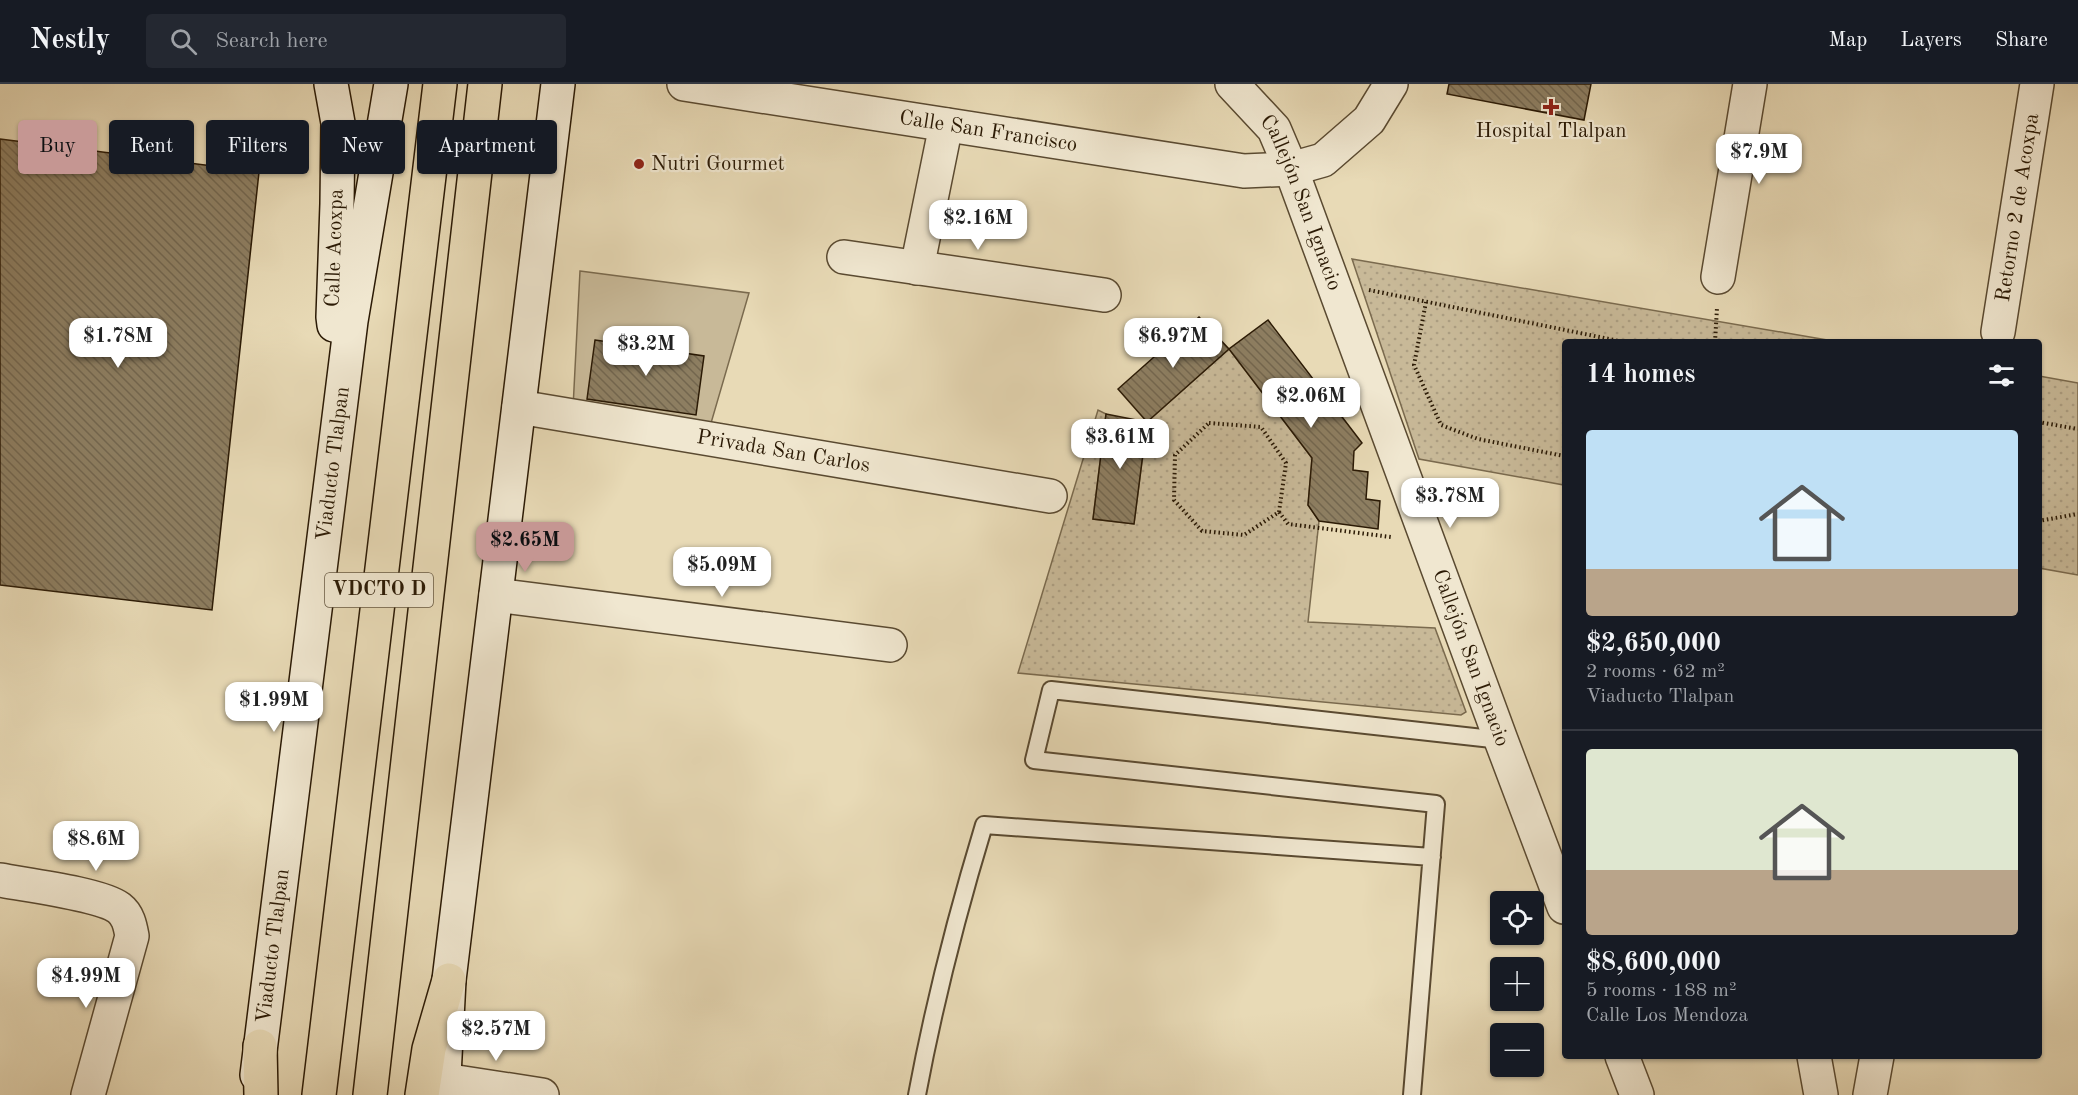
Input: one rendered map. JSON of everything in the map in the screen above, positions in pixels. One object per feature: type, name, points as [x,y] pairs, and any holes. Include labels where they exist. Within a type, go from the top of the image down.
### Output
[{"type":"highway","name":"VDCTO D","points":[[319,1095],[440,84]]},
{"type":"highway","name":"VDCTO D","points":[[370,1095],[485,84]]},
{"type":"highway","points":[[436,1090],[429,1049],[449,980]]},
{"type":"highway","points":[[260,1046],[261,1095]]},
{"type":"street","name":"Calle Acoxpa","points":[[331,84],[338,123],[333,317],[344,376]]},
{"type":"street","name":"Viaducto Tlalpan","points":[[254,1095],[351,321],[391,84]]},
{"type":"street","points":[[449,980],[558,84]]},
{"type":"street","name":"Calle San Francisco","points":[[684,84],[1238,170],[1291,169],[1323,160],[1369,120],[1391,84]]},
{"type":"street","name":"Callejón San Ignacio","points":[[1232,84],[1274,129],[1291,169],[1562,902]]},
{"type":"street","points":[[1719,277],[1750,84]]},
{"type":"street","name":"Retorno 2 de Acoxpa","points":[[1998,332],[2037,84]]},
{"type":"street","points":[[917,267],[946,125]]},
{"type":"street","points":[[844,257],[1104,295]]},
{"type":"street","name":"Privada San Carlos","points":[[519,407],[1050,496]]},
{"type":"street","points":[[496,595],[890,645]]},
{"type":"street","points":[[0,880],[101,899],[119,908],[130,922],[132,936],[88,1095]]},
{"type":"street","points":[[1623,1059],[1637,1095]]},
{"type":"street","points":[[1815,1059],[1821,1095]]},
{"type":"street","points":[[1870,1095],[1876,1059]]},
{"type":"street","points":[[436,1090],[542,1095]]},
{"type":"lane","points":[[1412,1095],[1436,804],[1034,760],[1051,690],[1501,740]]},
{"type":"lane","points":[[917,1095],[930,1027],[964,891],[984,825],[1432,857]]},
{"type":"path","points":[[1333,283],[1609,339]]},
{"type":"path","points":[[1426,302],[1414,365],[1441,425],[1478,439],[1562,456]]},
{"type":"path","points":[[1279,512],[1244,535],[1202,531],[1174,500],[1175,455],[1209,423],[1260,427],[1286,463],[1279,512],[1288,524],[1428,542]]},
{"type":"path","points":[[2042,423],[2078,429]]},
{"type":"path","points":[[2042,520],[2078,514]]},
{"type":"shaded area","points":[[1352,259],[1821,339],[1562,339],[1562,485],[1419,459]]},
{"type":"shaded area","points":[[580,271],[749,293],[709,430],[573,408]]},
{"type":"shaded area","points":[[1229,349],[1312,458],[1308,505],[1319,521],[1308,622],[1435,628],[1466,712],[1461,715],[1018,673],[1098,410],[1106,414],[1093,519],[1134,524],[1147,422]]},
{"type":"shaded area","points":[[2042,377],[2078,383],[2078,575],[2042,569]]},
{"type":"building","name":"Hospital Tlalpan","points":[[1449,84],[1591,84],[1584,120],[1447,94]]},
{"type":"building","points":[[0,139],[18,141],[18,174],[97,174],[97,151],[109,153],[109,174],[194,174],[194,164],[206,165],[206,174],[259,174],[212,610],[0,585]]},
{"type":"building","points":[[1199,317],[1229,349],[1147,422],[1118,389]]},
{"type":"building","points":[[1268,320],[1362,443],[1354,451],[1353,470],[1368,472],[1366,499],[1380,501],[1378,529],[1319,521],[1308,505],[1312,458],[1229,349]]},
{"type":"building","points":[[595,340],[704,356],[696,415],[587,399]]},
{"type":"building","points":[[1106,414],[1147,422],[1134,524],[1093,519]]},
{"type":"place","name":"Hospital Tlalpan","points":[[1551,107]]},
{"type":"place","name":"Nutri Gourmet","points":[[639,164]]}]
